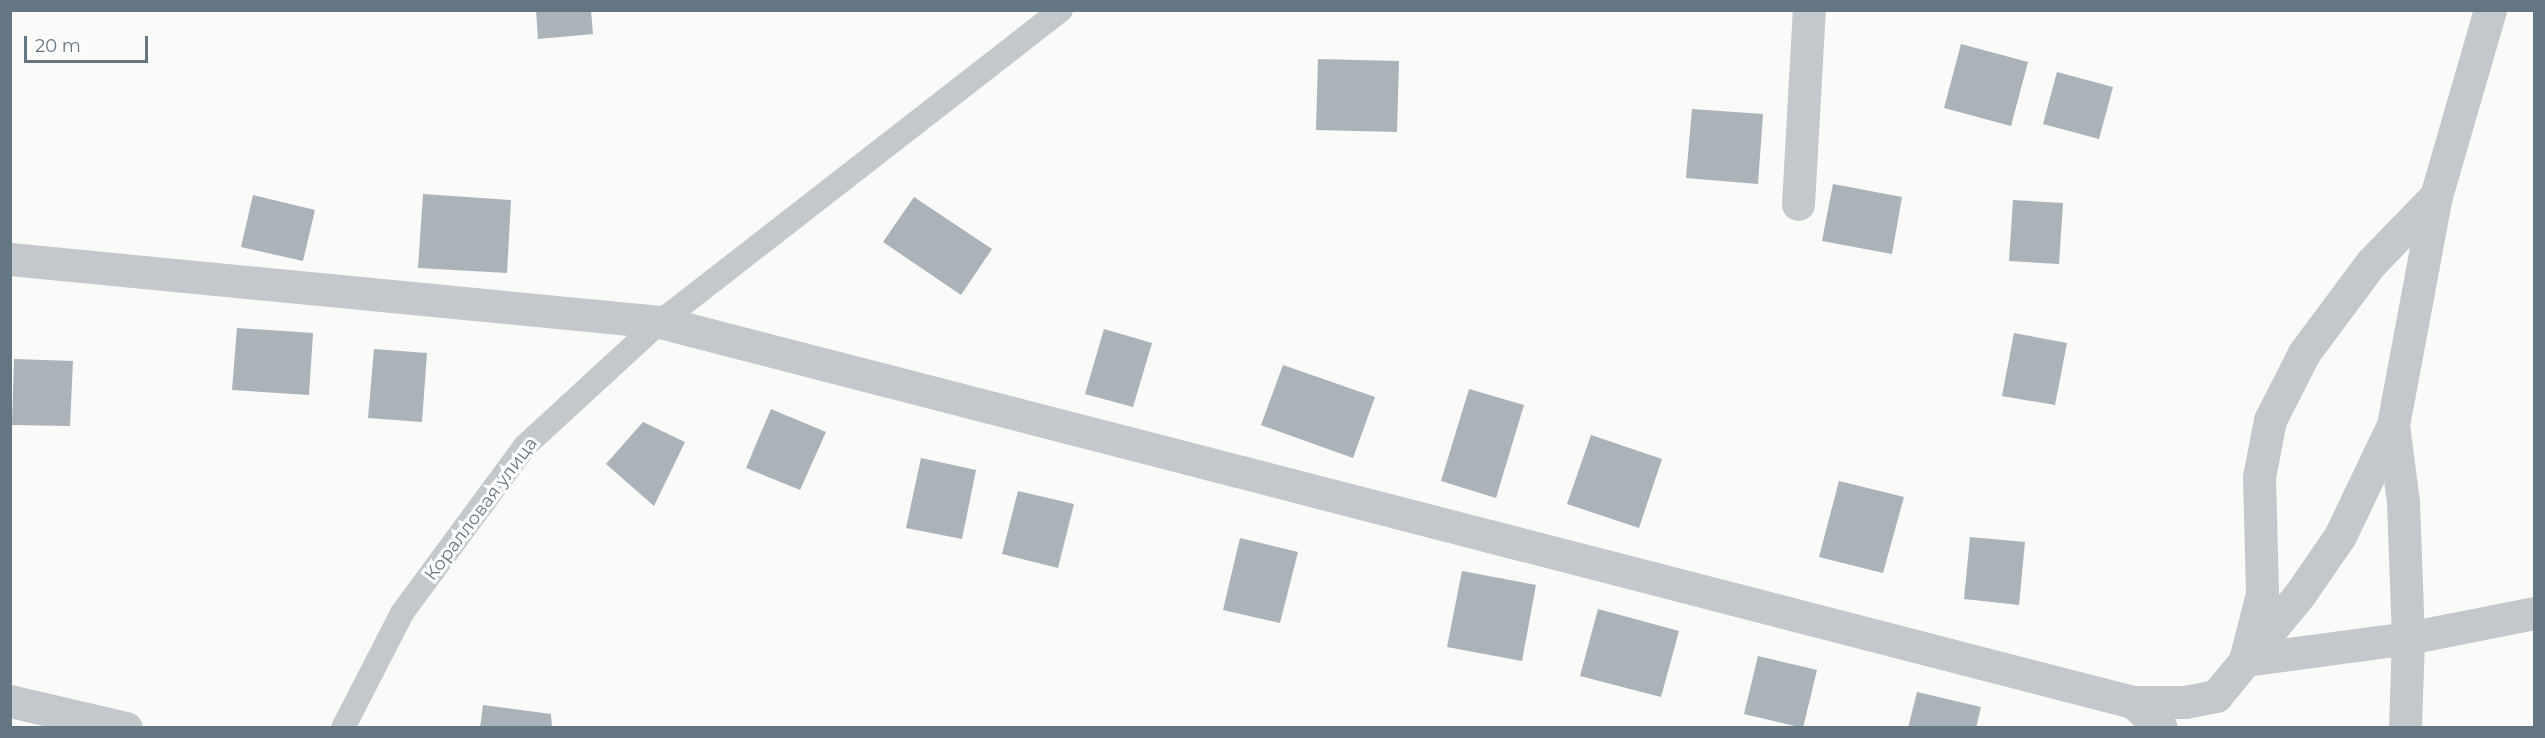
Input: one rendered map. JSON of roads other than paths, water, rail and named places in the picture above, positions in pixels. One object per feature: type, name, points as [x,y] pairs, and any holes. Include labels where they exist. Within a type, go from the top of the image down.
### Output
[{"type":"street","points":[[1798,204],[1809,10]]},
{"type":"street","points":[[10,259],[660,322],[2133,702],[2185,702],[2216,696],[2300,594],[2340,536],[2393,425],[2436,196],[2490,10]]},
{"type":"street","points":[[2245,660],[2262,594],[2259,477],[2270,420],[2304,353],[2365,272],[2436,196]]},
{"type":"street","points":[[2393,425],[2403,502],[2408,638],[2405,728]]},
{"type":"street","points":[[2245,660],[2408,638],[2535,614]]},
{"type":"street","points":[[10,701],[126,728]]},
{"type":"street","points":[[2133,702],[2161,728]]},
{"type":"lane","name":"Коралловая улица","points":[[343,728],[402,613],[525,446],[660,322],[1061,10]]}]
